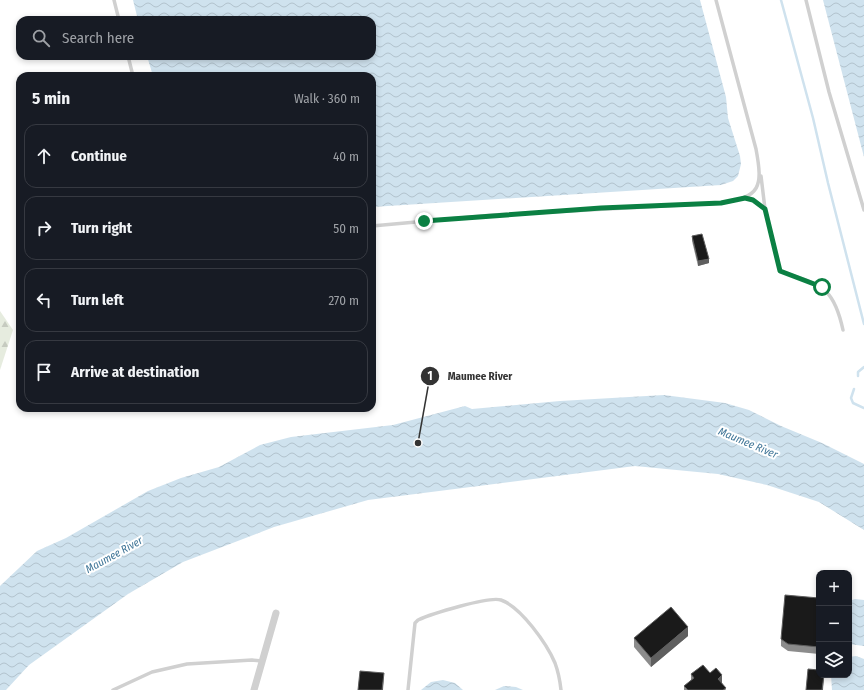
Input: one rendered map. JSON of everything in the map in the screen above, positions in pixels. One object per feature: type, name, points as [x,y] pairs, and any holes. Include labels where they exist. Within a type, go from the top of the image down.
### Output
[{"type":"street","points":[[254,690],[276,613]]},
{"type":"lane","points":[[114,0],[118,16]]},
{"type":"lane","points":[[716,0],[761,173],[765,209],[780,271],[822,287],[831,295],[836,304],[843,330]]},
{"type":"lane","points":[[806,0],[829,92],[864,210]]},
{"type":"lane","points":[[129,60],[132,72]]},
{"type":"lane","points":[[376,226],[494,215],[721,203],[745,198],[753,193],[757,187],[761,173]]},
{"type":"lane","points":[[745,198],[753,200],[765,209]]},
{"type":"lane","points":[[408,690],[415,623],[418,620],[486,601],[500,600],[511,605],[527,621],[547,647],[555,664],[561,690]]},
{"type":"lane","points":[[113,690],[152,672],[187,664],[252,660],[262,661]]},
{"type":"green space","points":[[0,311],[13,330],[0,370]]},
{"type":"water","points":[[133,0],[700,0],[726,97],[728,118],[740,156],[741,164],[738,176],[733,181],[721,185],[376,207],[376,72],[152,72],[148,60],[376,60],[376,16],[137,16]]},
{"type":"water","points":[[823,0],[864,0],[864,157]]},
{"type":"water","points":[[664,395],[725,403],[749,410],[864,464],[864,530],[819,502],[767,485],[718,474],[635,466],[368,500],[274,527],[183,562],[128,594],[29,665],[6,690],[0,690],[0,586],[37,551],[66,538],[148,491],[181,478],[219,467],[260,445],[291,437],[393,425],[465,406],[472,409],[560,401]]},
{"type":"water","points":[[852,600],[864,600],[864,646],[852,644]]},
{"type":"water","points":[[856,656],[864,659],[864,690],[832,690],[831,678],[852,678],[852,657]]},
{"type":"water","points":[[443,680],[455,683],[463,690],[421,690],[431,682]]},
{"type":"water","points":[[504,686],[516,687],[523,690],[495,690]]},
{"type":"building","points":[[702,234],[709,259],[698,261],[692,236]]},
{"type":"building","points":[[785,595],[816,598],[816,647],[788,644],[781,639]]},
{"type":"building","points":[[671,607],[688,627],[651,658],[634,638]]},
{"type":"building","points":[[703,665],[710,673],[716,668],[722,675],[718,679],[726,688],[723,690],[688,690],[684,686],[694,678],[691,674]]},
{"type":"building","points":[[808,669],[816,670],[816,678],[824,678],[822,690],[806,690]]},
{"type":"building","points":[[360,671],[384,673],[382,690],[358,690]]},
{"type":"waterway","points":[[781,0],[813,118],[864,324]]},
{"type":"waterway","points":[[858,376],[858,372],[864,367]]},
{"type":"waterway","points":[[854,389],[851,398],[853,403],[864,408]]},
{"type":"place","name":"Maumee River","points":[[418,443]]},
{"type":"route","points":[[424,221],[601,208],[721,203],[745,198],[753,200],[765,209],[780,271],[822,287]]}]
